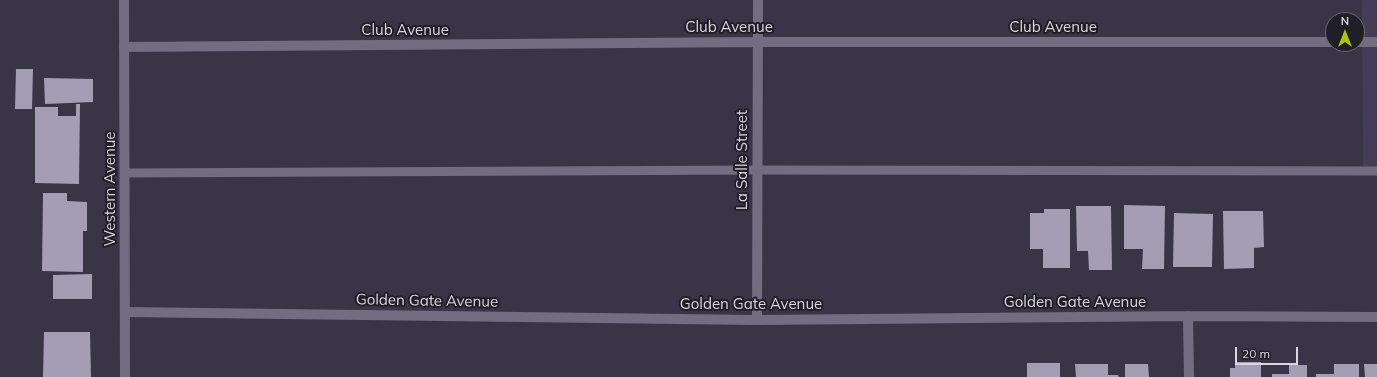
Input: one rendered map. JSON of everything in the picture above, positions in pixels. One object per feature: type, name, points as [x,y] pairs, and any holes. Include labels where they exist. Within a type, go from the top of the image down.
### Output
[{"type":"street","name":"Western Avenue","points":[[124,0],[125,377]]},
{"type":"street","name":"La Salle Street","points":[[757,320],[758,0]]},
{"type":"street","name":"Club Avenue","points":[[124,47],[757,42],[1325,42]]},
{"type":"street","points":[[1365,42],[1377,42]]},
{"type":"street","name":"Golden Gate Avenue","points":[[125,312],[757,320],[1188,316],[1377,317]]},
{"type":"street","points":[[1188,316],[1188,377]]},
{"type":"lane","points":[[125,173],[757,170],[1377,171]]},
{"type":"shaded area","points":[[1362,0],[1377,0],[1377,169],[1363,169],[1362,52],[1365,52],[1365,12],[1362,12]]},
{"type":"building","points":[[16,69],[33,69],[32,109],[15,109]]},
{"type":"building","points":[[44,78],[93,79],[93,102],[45,104]]},
{"type":"building","points":[[76,104],[80,104],[79,184],[35,183],[35,107],[58,107],[58,116],[76,116]]},
{"type":"building","points":[[43,193],[67,193],[67,201],[87,202],[87,231],[83,231],[83,272],[42,271]]},
{"type":"building","points":[[1124,205],[1165,206],[1164,269],[1142,269],[1143,249],[1124,249]]},
{"type":"building","points":[[1076,206],[1111,206],[1112,270],[1089,270],[1088,251],[1077,251]]},
{"type":"building","points":[[1044,209],[1070,209],[1070,268],[1043,268],[1043,249],[1030,249],[1030,213],[1044,213]]},
{"type":"building","points":[[1223,211],[1263,211],[1264,247],[1254,248],[1254,268],[1224,269]]},
{"type":"building","points":[[1174,213],[1213,214],[1212,267],[1173,267]]},
{"type":"building","points":[[92,274],[92,299],[53,299],[53,275]]},
{"type":"building","points":[[44,332],[90,332],[91,377],[43,377]]},
{"type":"building","points":[[1235,362],[1261,362],[1261,377],[1230,377],[1230,368],[1235,368]]},
{"type":"building","points":[[1027,363],[1060,363],[1060,377],[1027,377]]},
{"type":"building","points":[[1075,364],[1108,364],[1108,375],[1118,375],[1119,377],[1076,377]]},
{"type":"building","points":[[1125,364],[1148,364],[1149,377],[1125,377]]},
{"type":"building","points":[[1334,364],[1359,364],[1359,377],[1316,377],[1316,374],[1334,374]]},
{"type":"building","points":[[1364,364],[1377,364],[1377,377],[1365,377]]},
{"type":"building","points":[[1289,365],[1307,365],[1307,377],[1272,377],[1272,374],[1289,374]]}]
